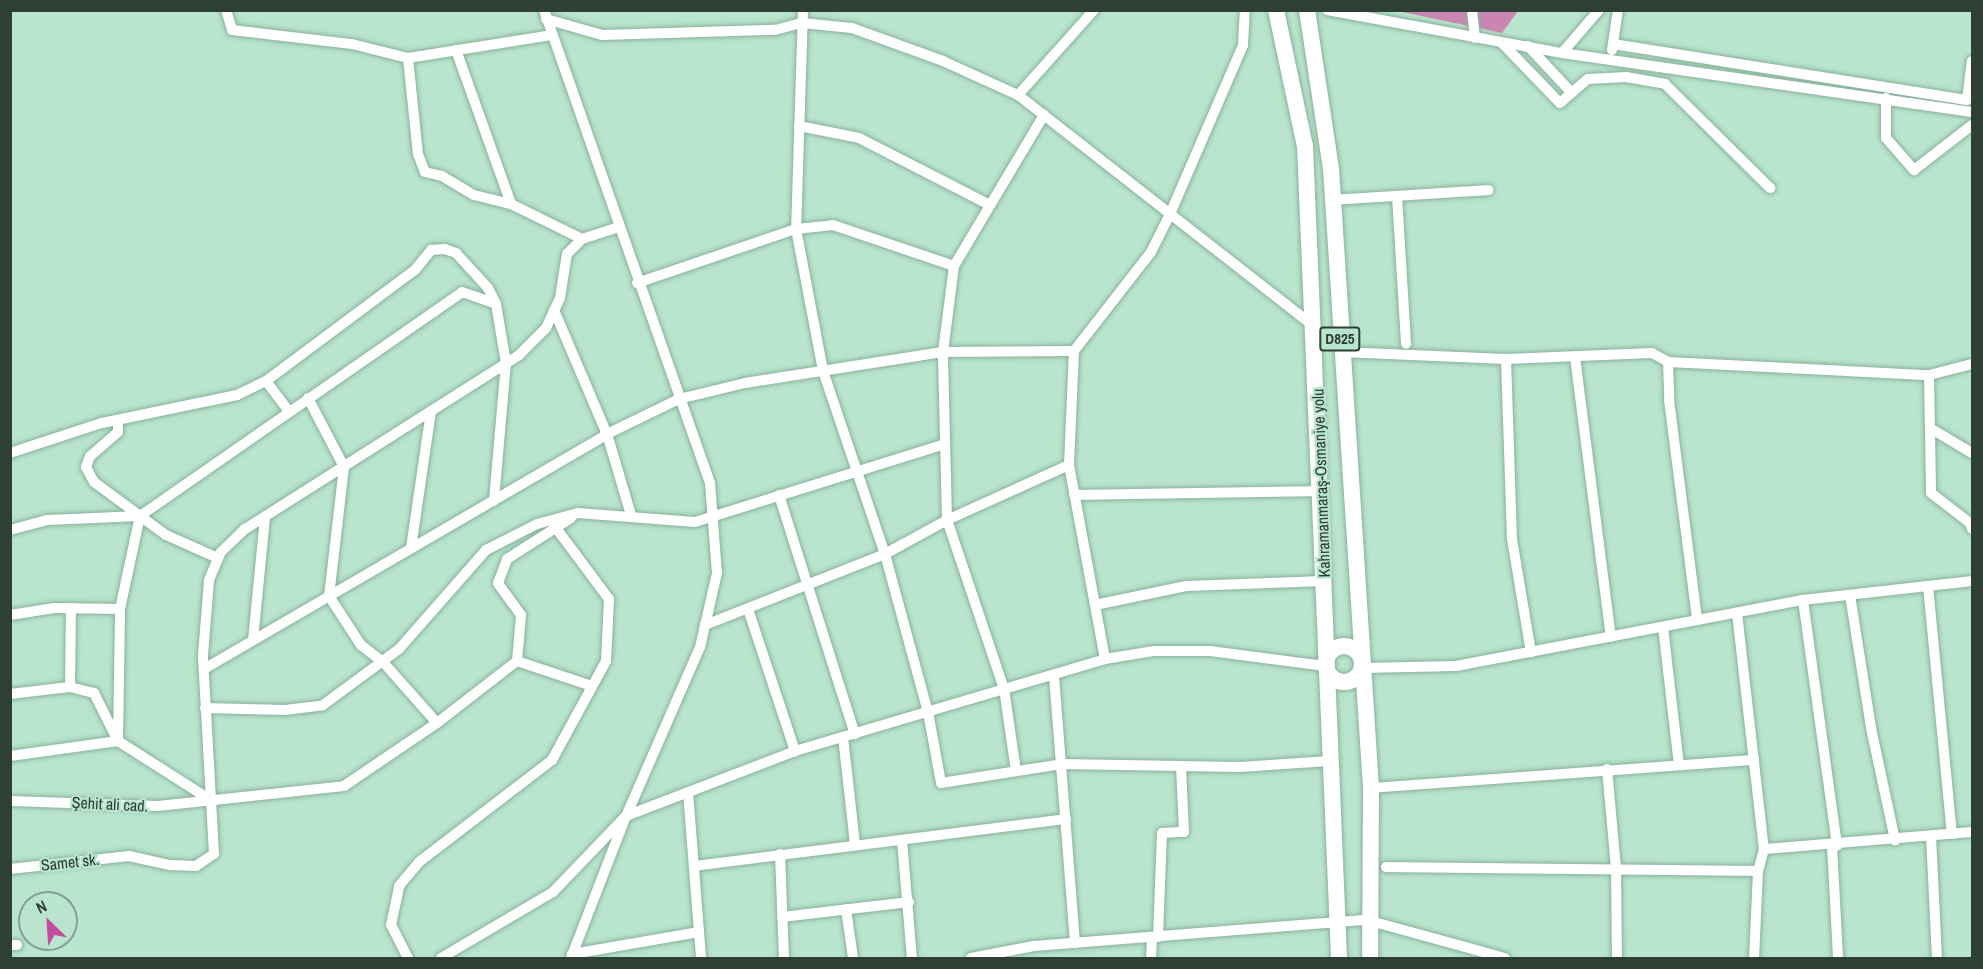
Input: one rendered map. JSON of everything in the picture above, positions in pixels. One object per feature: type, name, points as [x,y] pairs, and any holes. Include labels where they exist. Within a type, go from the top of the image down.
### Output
[{"type":"highway","name":"Kahramanmaraş-Osmaniye yolu","points":[[1276,10],[1305,146],[1339,958]]},
{"type":"highway","name":"Kahramanmaraş-Osmaniye yolu","points":[[1307,10],[1332,200],[1363,664],[1371,788],[1367,920],[1370,958]]},
{"type":"highway","points":[[1346,645],[1357,650],[1363,664],[1357,677],[1346,682],[1330,676],[1325,662],[1334,649],[1346,645]]},
{"type":"street","points":[[226,10],[232,30],[352,44],[408,58],[551,35]]},
{"type":"street","points":[[803,10],[796,229],[823,371],[885,554],[928,712],[940,783],[1062,764],[1181,766],[1329,761]]},
{"type":"street","points":[[1018,95],[1094,10]]},
{"type":"street","points":[[1105,659],[1069,465],[1074,351],[1150,252],[1170,214],[1243,45],[1245,10]]},
{"type":"street","points":[[1327,10],[1562,53],[1972,112]]},
{"type":"street","points":[[1472,10],[1475,38]]},
{"type":"street","points":[[1562,53],[1599,10]]},
{"type":"street","points":[[1610,60],[1618,10]]},
{"type":"street","points":[[545,15],[602,35],[775,30],[802,23],[852,27],[943,61],[1018,95],[1314,326]]},
{"type":"street","points":[[545,15],[637,283],[710,483],[717,573],[700,647],[626,816],[572,956]]},
{"type":"street","points":[[1502,42],[1560,103],[1588,79],[1626,77],[1665,84],[1770,188]]},
{"type":"street","points":[[1612,44],[1967,100],[1972,62]]},
{"type":"street","points":[[1528,46],[1572,93]]},
{"type":"street","points":[[456,50],[511,204]]},
{"type":"street","points":[[408,58],[418,153],[425,172],[442,176],[474,195],[511,204],[582,239]]},
{"type":"street","points":[[1886,98],[1886,138],[1914,170],[1972,125]]},
{"type":"street","points":[[1016,771],[1004,689],[947,520],[943,352],[954,266],[1044,115]]},
{"type":"street","points":[[799,126],[859,138],[990,206]]},
{"type":"street","points":[[1332,200],[1489,190]]},
{"type":"street","points":[[1397,196],[1406,344]]},
{"type":"street","points":[[637,283],[796,229],[832,225],[954,266]]},
{"type":"street","points":[[209,799],[204,669],[208,580],[219,558],[245,529],[506,363],[546,328],[554,310],[567,254],[582,239],[618,227]]},
{"type":"street","points":[[10,453],[118,420],[237,395],[266,381],[416,270],[431,250],[445,249],[456,253],[488,288],[496,304],[506,363],[494,500]]},
{"type":"street","points":[[10,530],[48,520],[140,516],[462,292],[496,304]]},
{"type":"street","points":[[554,310],[608,434],[632,515]]},
{"type":"street","points":[[204,669],[608,434],[679,399],[745,383],[943,352],[1074,351]]},
{"type":"street","points":[[1341,352],[1506,358],[1652,353],[1668,362],[1929,375],[1972,364]]},
{"type":"street","points":[[1575,357],[1611,637]]},
{"type":"street","points":[[1506,358],[1512,539],[1531,652]]},
{"type":"street","points":[[1668,362],[1669,400],[1697,620]]},
{"type":"street","points":[[1929,375],[1931,493],[1970,522],[1972,529]]},
{"type":"street","points":[[266,381],[289,411]]},
{"type":"street","points":[[308,398],[344,467],[328,596],[361,645],[383,662],[437,723]]},
{"type":"street","points":[[411,548],[431,411]]},
{"type":"street","points":[[118,420],[118,432],[90,456],[86,467],[94,482],[190,549],[219,558]]},
{"type":"street","points":[[1930,428],[1972,453]]},
{"type":"street","points":[[205,708],[285,710],[323,705],[399,649],[486,550],[537,524],[579,513],[632,515],[695,522],[945,444]]},
{"type":"street","points":[[705,625],[808,587],[885,554],[947,520],[1069,465]]},
{"type":"street","points":[[1074,495],[1321,492]]},
{"type":"street","points":[[779,495],[855,734]]},
{"type":"street","points":[[579,513],[507,559],[498,583],[521,615],[518,661],[592,686]]},
{"type":"street","points":[[118,741],[120,609],[140,516]]},
{"type":"street","points":[[253,640],[265,517]]},
{"type":"street","points":[[408,958],[392,925],[399,886],[419,862],[552,760],[606,661],[609,599],[556,528]]},
{"type":"street","points":[[1095,605],[1186,586],[1324,581]]},
{"type":"street","points":[[1363,664],[1456,666],[1803,600],[1972,581]]},
{"type":"street","points":[[1929,586],[1952,834]]},
{"type":"street","points":[[1850,595],[1871,728],[1895,840]]},
{"type":"street","points":[[1803,600],[1835,846],[1838,958]]},
{"type":"street","points":[[10,615],[71,608],[120,609]]},
{"type":"street","points":[[70,687],[71,608]]},
{"type":"street","points":[[748,609],[795,751]]},
{"type":"street","points":[[1737,613],[1764,849],[1758,871],[1754,958]]},
{"type":"street","points":[[1663,627],[1679,765]]},
{"type":"street","points":[[441,958],[553,892],[626,816],[795,751],[1105,659],[1154,651],[1210,651],[1325,662]]},
{"type":"street","name":"Şehit ali cad.","points":[[10,801],[158,806],[344,786],[437,723],[518,661]]},
{"type":"street","points":[[1054,676],[1075,943]]},
{"type":"street","points":[[10,694],[70,687],[94,693],[118,741],[209,799]]},
{"type":"street","points":[[843,737],[855,844]]},
{"type":"street","points":[[10,756],[118,741]]},
{"type":"street","points":[[1371,788],[1754,760]]},
{"type":"street","points":[[1150,958],[1155,937],[1162,833],[1184,832],[1181,766]]},
{"type":"street","points":[[1606,770],[1616,867],[1617,958]]},
{"type":"street","points":[[688,792],[701,958]]},
{"type":"street","name":"Samet sk.","points":[[10,869],[129,856],[170,865],[196,866],[214,854],[209,799]]},
{"type":"street","points":[[694,866],[1066,819]]},
{"type":"street","points":[[1764,849],[1835,846],[1972,832]]},
{"type":"street","points":[[1932,836],[1937,958]]},
{"type":"street","points":[[902,840],[912,958]]},
{"type":"street","points":[[780,854],[784,958]]},
{"type":"street","points":[[1386,867],[1616,867],[1758,871]]},
{"type":"street","points":[[782,917],[909,902]]},
{"type":"street","points":[[846,909],[853,958]]},
{"type":"street","points":[[971,958],[1034,946],[1367,920],[1505,958]]},
{"type":"street","points":[[572,956],[699,932]]},
{"type":"shaded area","points":[[1398,11],[1518,11],[1502,33]]}]
